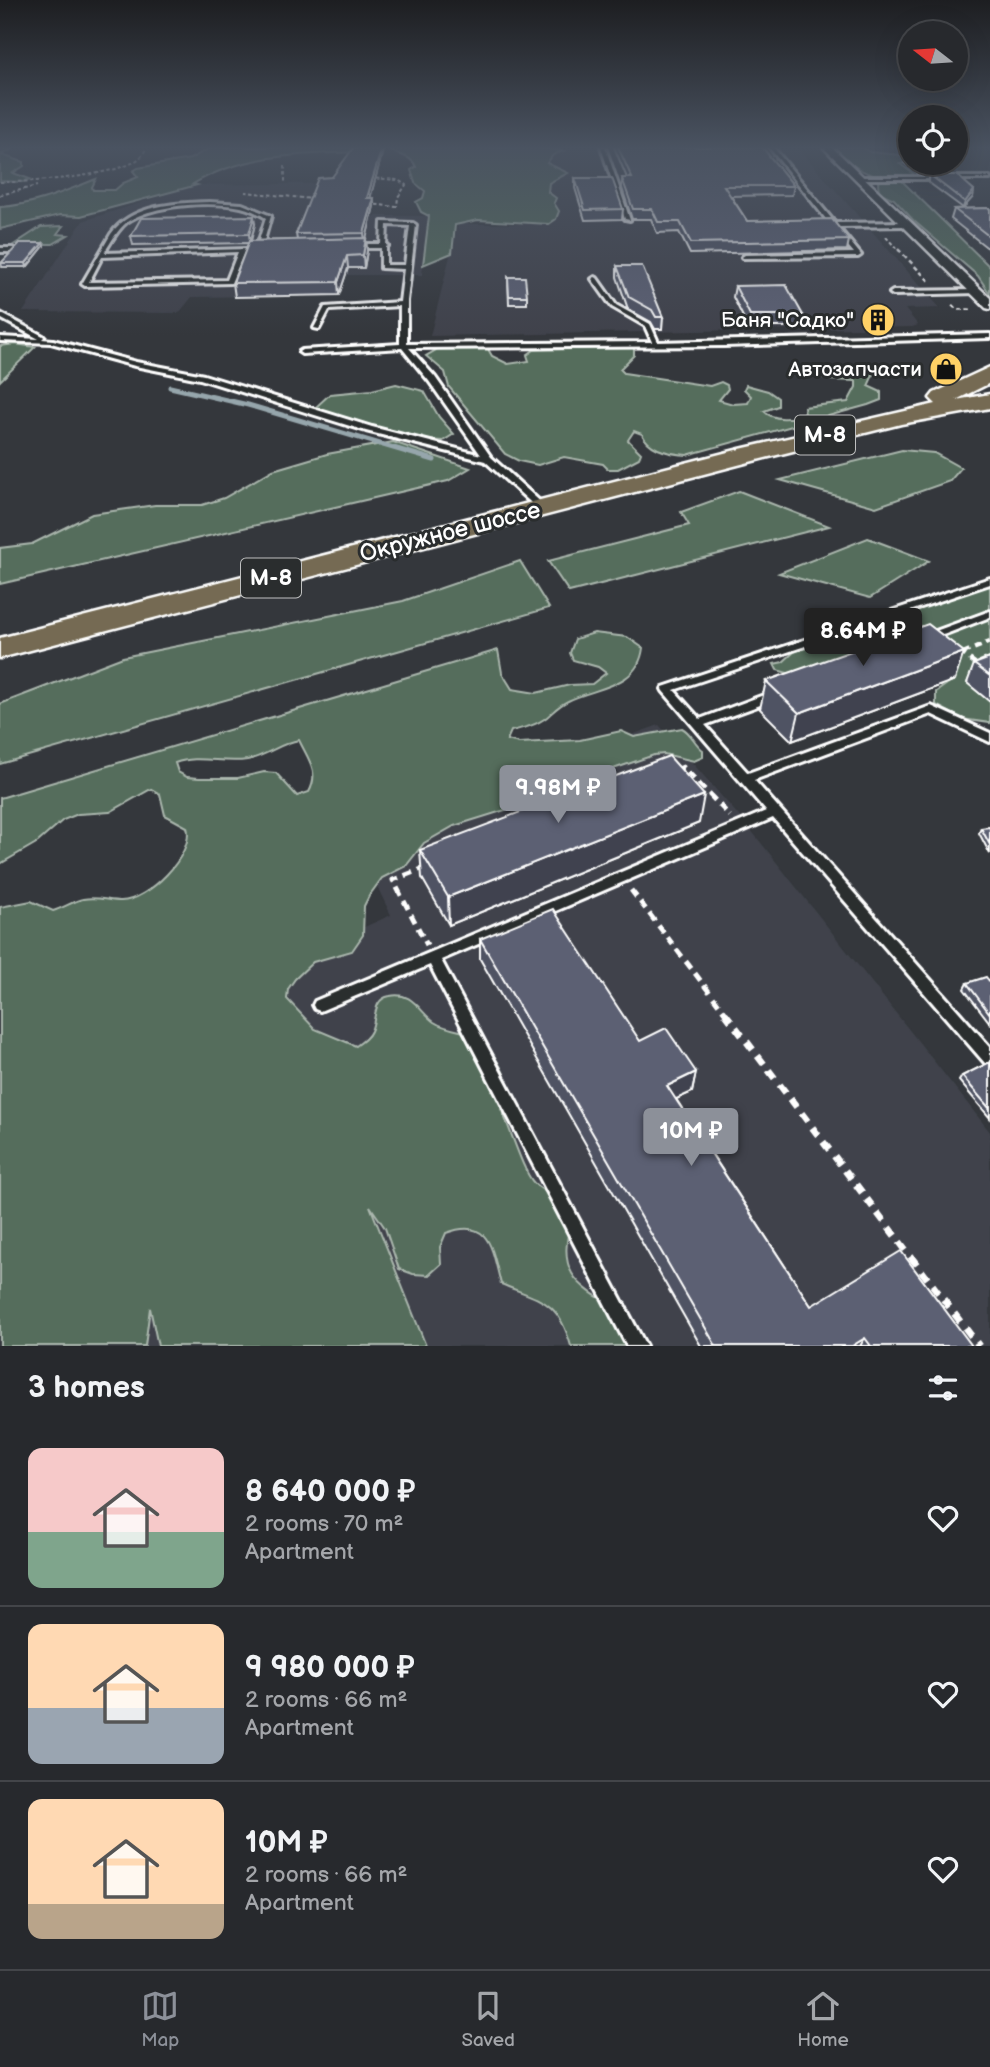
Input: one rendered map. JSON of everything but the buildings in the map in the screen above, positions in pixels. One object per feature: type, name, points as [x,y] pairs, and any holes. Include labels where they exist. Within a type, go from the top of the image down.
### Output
[{"type":"main road","name":"Окружное шоссе","points":[[901,417],[990,374]]},
{"type":"main road","name":"Окружное шоссе","points":[[0,648],[901,417],[990,401]]},
{"type":"street","points":[[892,210],[990,305]]},
{"type":"lane","points":[[165,210],[134,216],[119,226],[85,284],[229,282],[241,252]]},
{"type":"lane","points":[[252,210],[269,217],[261,247]]},
{"type":"lane","points":[[625,210],[628,219]]},
{"type":"lane","points":[[745,257],[858,255],[822,210]]},
{"type":"lane","points":[[409,267],[383,267],[384,223],[413,225],[409,267],[401,327],[404,346],[432,379],[488,459],[542,508]]},
{"type":"lane","points":[[821,225],[906,224]]},
{"type":"lane","points":[[344,246],[385,246]]},
{"type":"lane","points":[[101,256],[241,252],[274,247]]},
{"type":"lane","points":[[1,255],[13,250]]},
{"type":"lane","points":[[595,279],[614,306],[648,325],[656,345]]},
{"type":"lane","points":[[893,293],[976,292]]},
{"type":"lane","points":[[317,328],[327,308],[404,304]]},
{"type":"lane","points":[[0,315],[23,330],[51,341],[135,364],[201,377],[369,429],[488,459]]},
{"type":"lane","points":[[302,352],[404,346],[656,345],[990,336]]},
{"type":"lane","points":[[0,339],[51,341]]},
{"type":"lane","points":[[990,581],[667,689],[990,1058]]},
{"type":"lane","points":[[911,644],[990,614]]},
{"type":"lane","points":[[697,724],[785,691]]},
{"type":"lane","points":[[745,779],[931,710],[990,738]]},
{"type":"lane","points":[[320,1004],[775,812]]},
{"type":"lane","points":[[433,957],[637,1346]]},
{"type":"path","points":[[398,210],[400,224]]},
{"type":"path","points":[[936,635],[976,663],[990,658]]},
{"type":"path","points":[[962,653],[990,642]]},
{"type":"path","points":[[671,772],[684,767],[740,827]]},
{"type":"path","points":[[430,866],[393,880],[433,957]]},
{"type":"path","points":[[622,877],[979,1346]]},
{"type":"shaded area","points":[[118,210],[373,210],[372,216],[428,216],[422,275],[346,275],[339,295],[192,297],[179,313],[23,312],[83,221]]},
{"type":"shaded area","points":[[547,210],[853,210],[940,308],[905,309],[918,325],[912,327],[430,336],[458,224],[549,224]]},
{"type":"shaded area","points":[[659,725],[746,824],[990,1132],[990,1346],[111,1346],[243,982],[391,915],[353,837]]},
{"type":"green space","points":[[0,210],[104,210],[81,216],[60,215],[0,229]]},
{"type":"green space","points":[[420,210],[559,211],[556,219],[549,224],[478,220],[455,225],[452,253],[423,265],[429,216]]},
{"type":"green space","points":[[904,210],[931,210],[990,267],[990,294],[978,276]]},
{"type":"green space","points":[[63,226],[57,234],[68,235],[53,244],[15,244],[41,227]]},
{"type":"green space","points":[[15,344],[35,347],[0,381],[0,346]]},
{"type":"green space","points":[[634,347],[634,355],[620,369],[624,373],[710,386],[721,382],[727,385],[728,389],[719,400],[733,404],[748,403],[751,396],[744,389],[746,385],[768,391],[778,398],[778,406],[764,411],[778,418],[805,415],[804,407],[848,402],[856,387],[856,381],[829,380],[822,377],[872,371],[868,386],[881,392],[881,400],[687,455],[661,450],[650,444],[642,434],[634,431],[628,440],[641,453],[639,458],[618,469],[608,469],[603,464],[564,457],[538,465],[519,461],[505,454],[449,387],[445,372],[426,356],[438,349],[488,349],[492,356],[508,364],[529,361],[527,355],[534,350]]},
{"type":"green space","points":[[396,384],[424,391],[439,417],[454,434],[443,441],[424,440],[328,414],[316,407],[330,394],[372,390]]},
{"type":"green space","points":[[393,442],[470,468],[448,481],[0,584],[0,548],[32,544],[92,514],[155,505],[202,505],[224,498],[273,470],[327,454]]},
{"type":"green space","points":[[902,450],[934,453],[961,468],[950,481],[876,507],[780,480]]},
{"type":"green space","points":[[739,491],[829,526],[569,592],[548,561],[689,525],[681,512]]},
{"type":"green space","points":[[868,538],[929,561],[870,598],[779,573]]},
{"type":"green space","points":[[520,561],[549,608],[0,764],[0,704],[123,657],[403,601]]},
{"type":"green space","points":[[990,585],[990,669],[970,676],[967,683],[990,702],[990,723],[962,719],[936,705],[936,692],[954,679],[794,675],[777,670],[774,664],[783,662],[794,652]]},
{"type":"green space","points":[[594,633],[627,637],[643,648],[633,671],[624,679],[565,703],[539,722],[511,731],[507,740],[519,743],[580,740],[621,731],[634,737],[682,728],[703,750],[703,757],[694,761],[664,754],[654,755],[584,779],[537,800],[454,826],[424,843],[406,866],[382,878],[369,896],[364,906],[363,935],[352,951],[313,962],[295,979],[288,989],[287,999],[315,1029],[356,1046],[370,1033],[380,1001],[398,995],[410,999],[439,1025],[475,1035],[484,1042],[505,1077],[501,1109],[525,1169],[534,1183],[574,1211],[566,1251],[574,1277],[583,1287],[630,1316],[632,1333],[627,1346],[571,1346],[554,1311],[538,1299],[501,1284],[492,1249],[481,1233],[472,1229],[446,1233],[440,1247],[441,1264],[429,1275],[413,1274],[399,1269],[385,1228],[370,1206],[426,1346],[158,1346],[150,1308],[145,1346],[0,1346],[0,907],[31,901],[53,911],[83,899],[132,899],[167,874],[184,850],[188,838],[187,827],[165,815],[160,794],[151,789],[110,812],[78,814],[63,820],[38,842],[0,864],[0,798],[498,650],[502,673],[512,689],[536,693],[570,685],[592,684],[606,673],[598,667],[573,660],[570,653],[575,639]],"holes":[[[299,740],[312,766],[313,778],[309,792],[297,796],[276,773],[264,772],[238,778],[187,777],[178,772],[175,763],[192,759],[247,760]]]},
{"type":"waterway","points":[[170,387],[248,405],[434,460]]},
{"type":"place","name":"Баня \"Садко\"","points":[[878,320]]},
{"type":"place","name":"Автозапчасти","points":[[946,369]]}]
